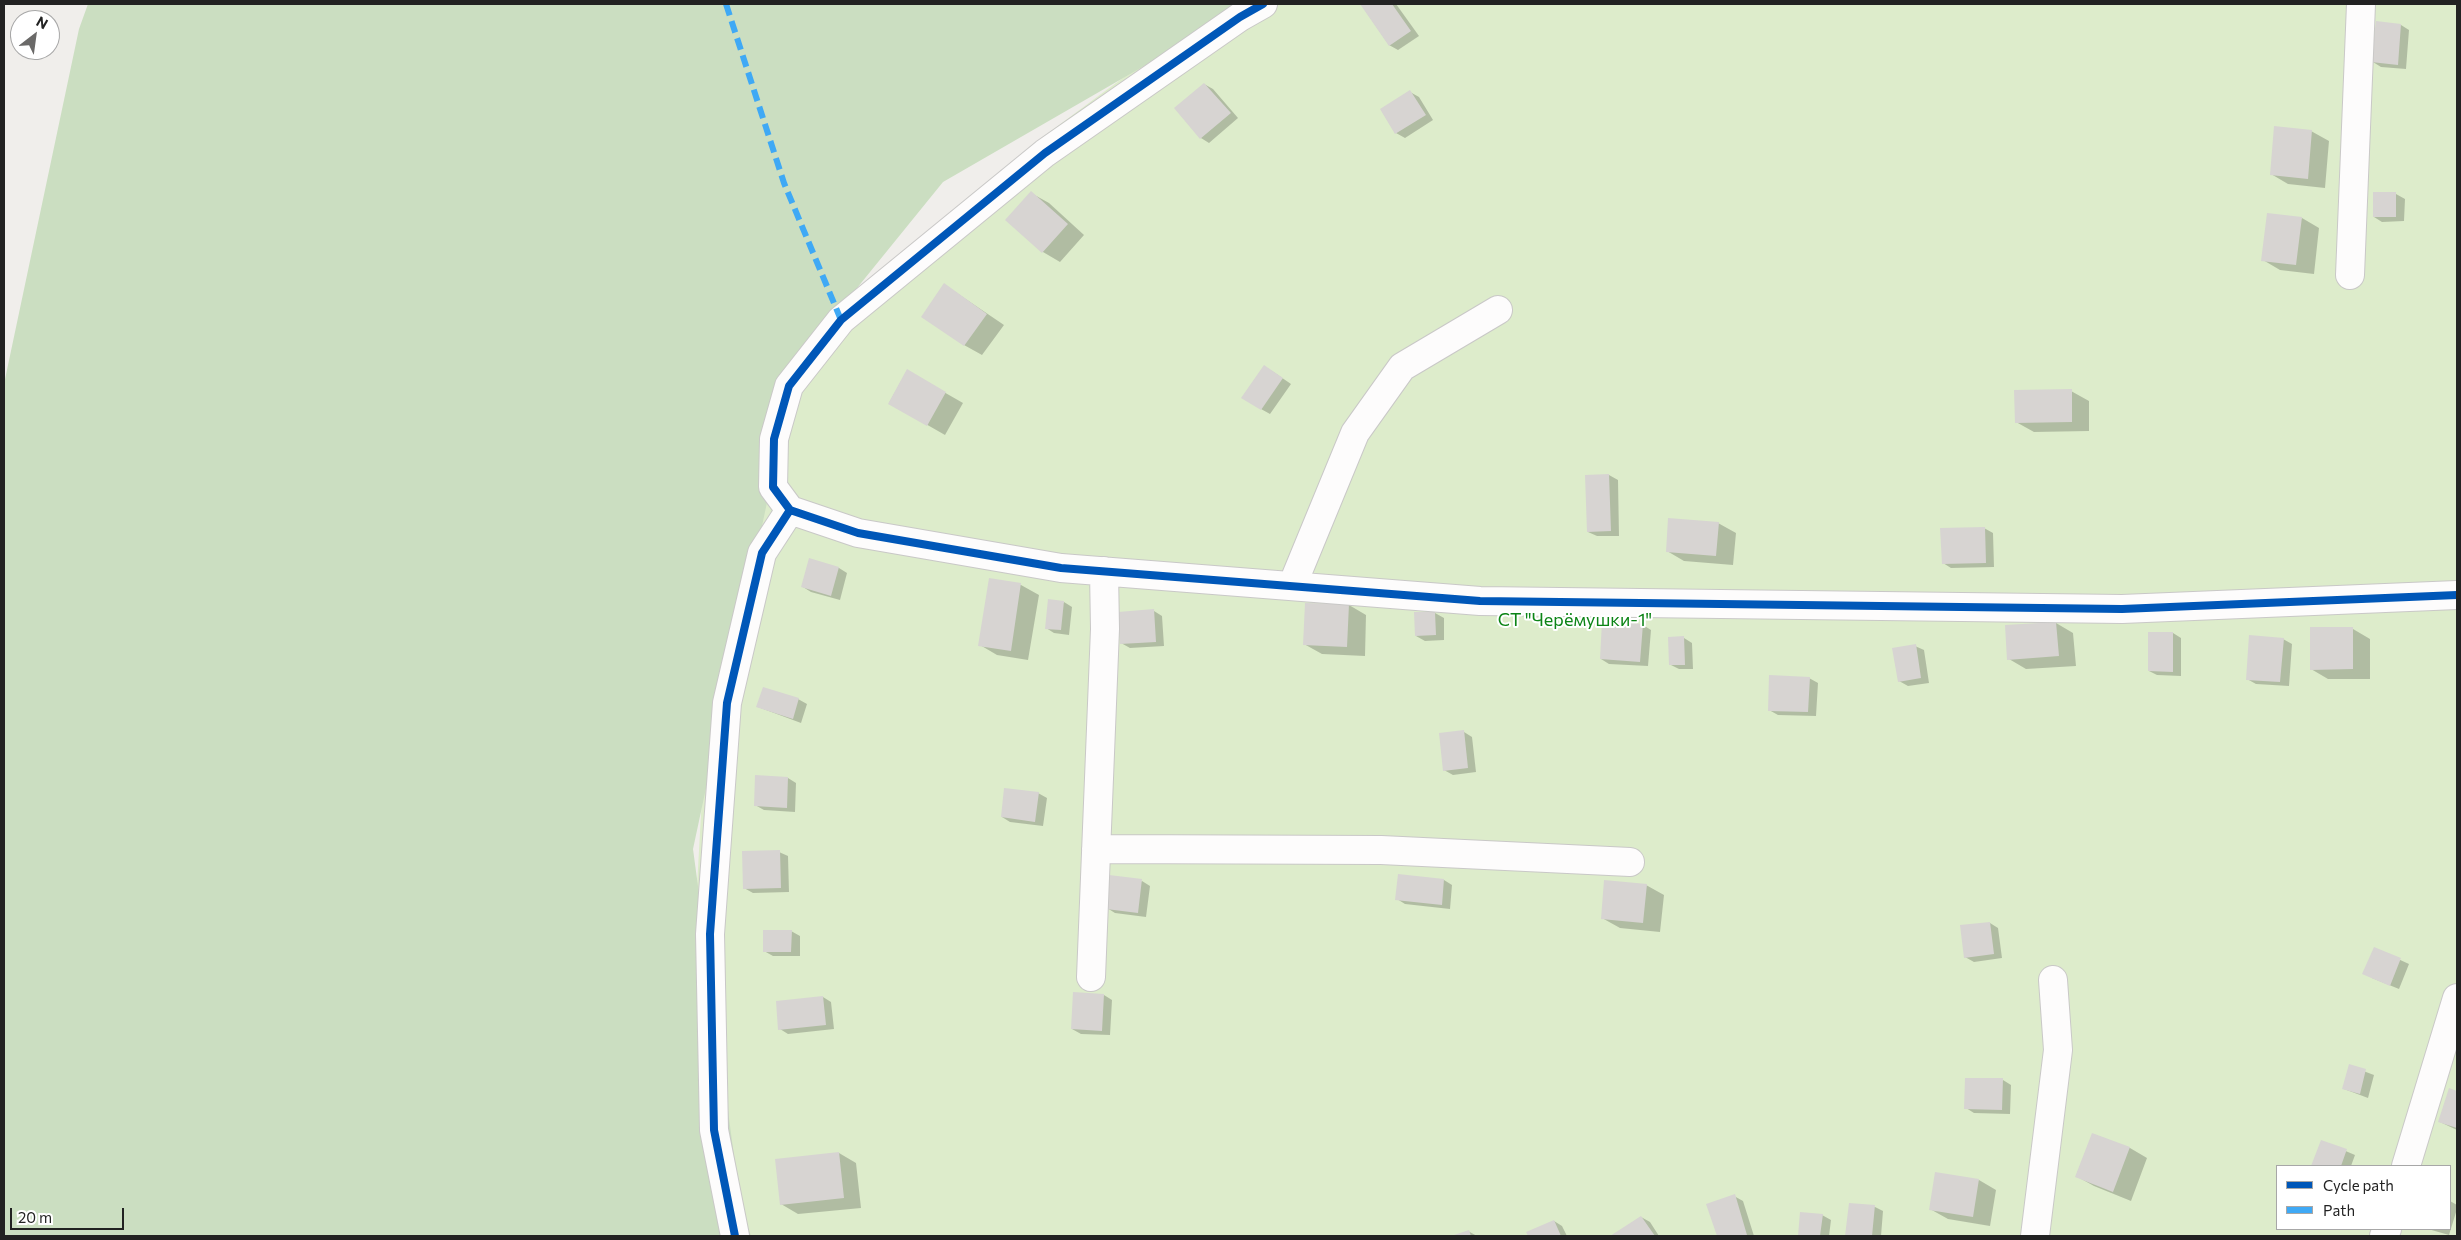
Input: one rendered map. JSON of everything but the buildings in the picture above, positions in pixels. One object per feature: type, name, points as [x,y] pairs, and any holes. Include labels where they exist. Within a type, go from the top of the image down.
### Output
[{"type":"street","points":[[1263,4],[1240,17],[1045,153],[841,320],[789,386],[774,439],[773,487],[790,510],[858,533],[1061,568],[1480,601],[2122,609],[2457,595]]},
{"type":"street","points":[[2350,275],[2361,4]]},
{"type":"street","points":[[1292,586],[1355,432],[1402,367],[1498,310]]},
{"type":"street","points":[[735,1236],[714,1130],[710,934],[727,703],[762,553],[790,510]]},
{"type":"street","points":[[1091,977],[1105,629],[1104,571]]},
{"type":"street","points":[[1096,849],[1380,850],[1630,862]]},
{"type":"street","points":[[2035,1236],[2058,1050],[2053,980]]},
{"type":"street","points":[[2406,1165],[2457,998]]},
{"type":"green space","points":[[88,4],[1244,4],[1170,51],[943,182],[797,362],[693,849],[741,1208],[751,1236],[4,1236],[4,384],[79,29]]},
{"type":"green space","name":"СТ \"Черёмушки-1\"","points":[[1223,4],[2457,4],[2457,1236],[718,1236],[694,941],[707,705],[779,368],[1036,142]]},
{"type":"marked path","points":[[726,4],[784,183],[841,320]]},
{"type":"cycle path","points":[[1263,4],[1240,17],[1045,153],[841,320],[789,386],[774,439],[773,487],[790,510],[858,533],[1061,568],[1480,601],[2122,609],[2457,595]]},
{"type":"cycle path","points":[[735,1236],[714,1130],[710,934],[727,703],[762,553],[790,510]]}]
